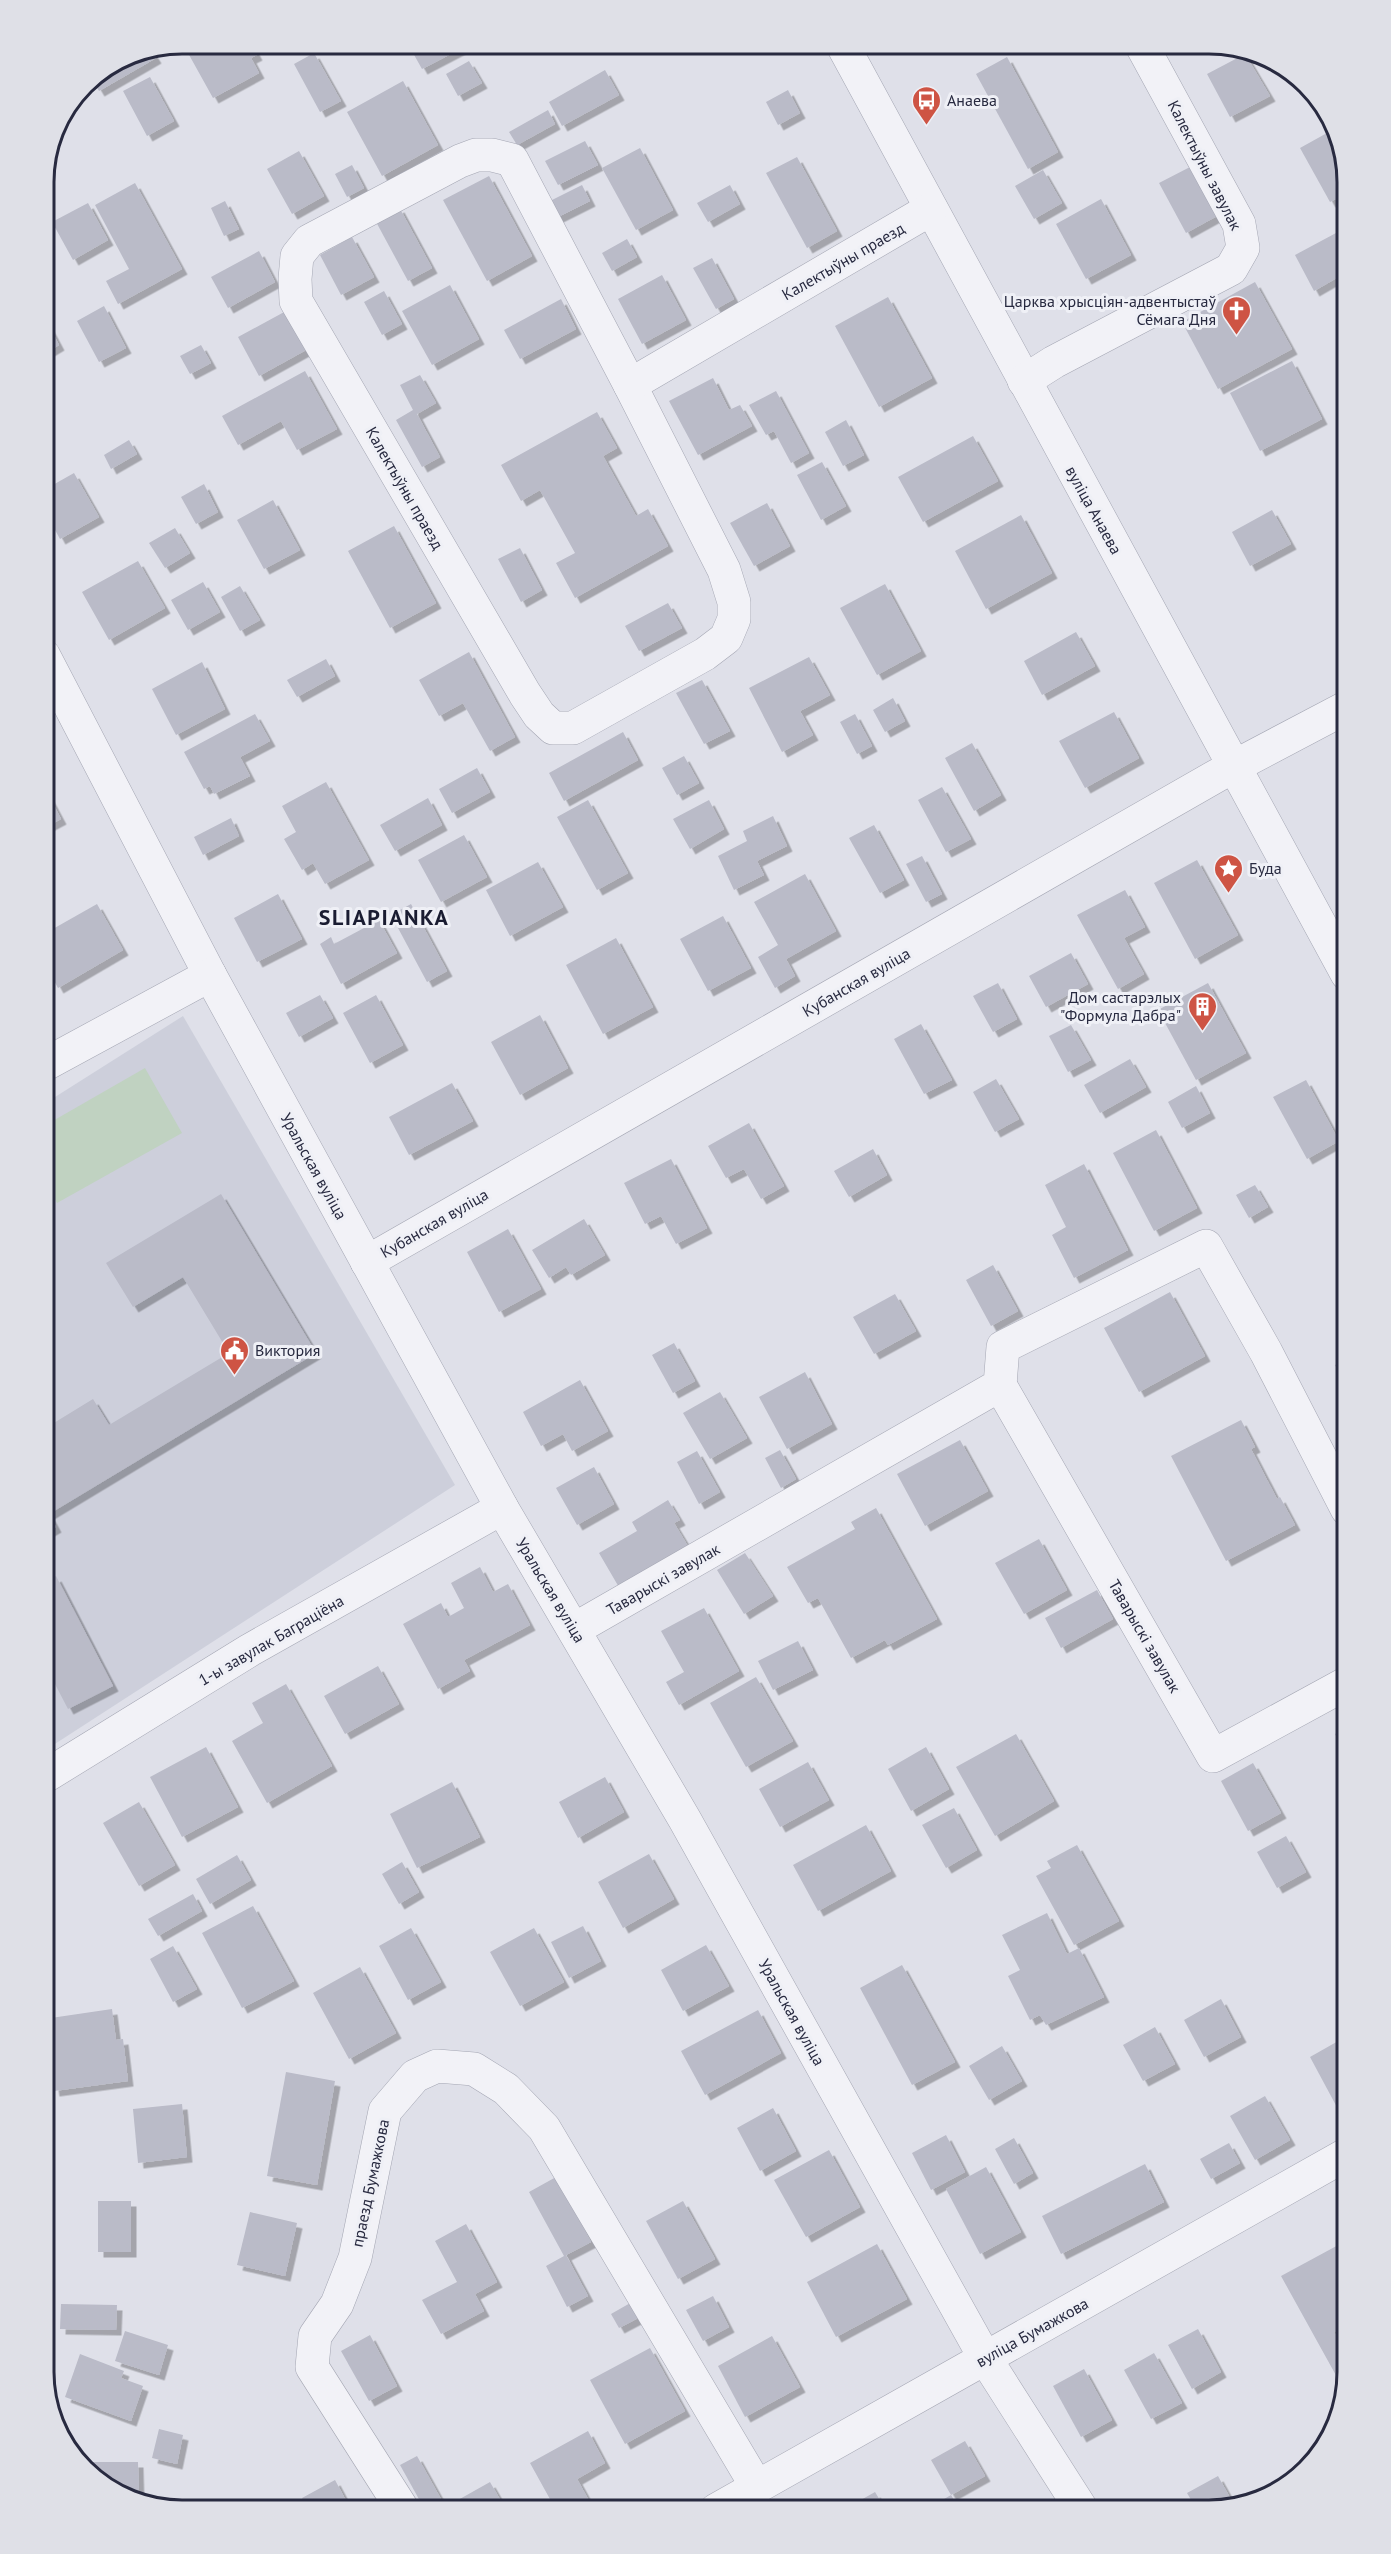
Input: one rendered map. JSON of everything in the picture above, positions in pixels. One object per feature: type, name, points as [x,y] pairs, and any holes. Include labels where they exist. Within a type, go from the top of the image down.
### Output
[{"type":"street","name":"вуліца Анаева","points":[[847,54],[1337,956]]},
{"type":"street","name":"Калектыўны завулак","points":[[1023,381],[1054,362],[1231,269],[1243,248],[1239,224],[1146,54]]},
{"type":"street","name":"Калектыўны праезд","points":[[476,155],[492,155],[512,160],[630,385],[724,570],[734,602],[734,619],[726,638],[705,654],[573,728],[554,728],[539,715],[525,694],[296,301],[297,256],[309,242],[460,161],[476,155]]},
{"type":"street","name":"Калектыўны праезд","points":[[630,385],[931,209]]},
{"type":"street","name":"Уральская вуліца","points":[[54,675],[210,975],[502,1508],[685,1820],[985,2358],[1076,2500]]},
{"type":"street","name":"Кубанская вуліца","points":[[367,1262],[1234,766],[1337,712]]},
{"type":"street","points":[[54,1060],[210,975]]},
{"type":"street","points":[[1000,1385],[1003,1347],[1206,1246],[1336,1457]]},
{"type":"street","name":"Таварыскі завулак","points":[[575,1629],[1000,1385],[1213,1756],[1337,1688]]},
{"type":"street","name":"1-ы завулак Баграціёна","points":[[54,1771],[250,1650],[502,1508]]},
{"type":"street","name":"праезд Бумажкова","points":[[397,2500],[312,2367],[315,2336],[337,2304],[355,2258],[386,2111],[415,2076],[437,2066],[474,2069],[506,2089],[544,2128],[757,2487]]},
{"type":"street","name":"вуліца Бумажкова","points":[[734,2500],[1337,2160]]},
{"type":"shaded area","points":[[183,1016],[455,1485],[54,1745],[54,1098]]},
{"type":"green space","points":[[145,1068],[182,1133],[57,1203],[54,1197],[54,1120]]},
{"type":"building","points":[[189,54],[256,54],[251,58],[259,73],[213,98]]},
{"type":"building","points":[[315,54],[341,101],[320,112],[294,64]]},
{"type":"building","points":[[414,54],[451,54],[422,69]]},
{"type":"building","points":[[1007,57],[1058,152],[1028,169],[976,74]]},
{"type":"building","points":[[1239,57],[1242,58],[1249,61],[1270,96],[1230,117],[1207,74]]},
{"type":"building","points":[[156,58],[99,91],[97,87],[118,71],[141,61]]},
{"type":"building","points":[[469,61],[482,83],[458,96],[446,74]]},
{"type":"building","points":[[605,70],[619,95],[562,126],[549,102]]},
{"type":"building","points":[[150,77],[174,121],[147,136],[123,91]]},
{"type":"building","points":[[403,81],[438,145],[382,176],[347,112]]},
{"type":"building","points":[[788,90],[800,113],[778,125],[766,102]]},
{"type":"building","points":[[548,110],[555,124],[517,145],[509,132]]},
{"type":"building","points":[[1327,133],[1335,157],[1337,198],[1330,202],[1300,148]]},
{"type":"building","points":[[585,141],[598,165],[558,185],[545,161]]},
{"type":"building","points":[[640,148],[673,210],[636,230],[602,168]]},
{"type":"building","points":[[299,151],[324,196],[292,214],[267,169]]},
{"type":"building","points":[[797,157],[837,231],[807,248],[766,173]]},
{"type":"building","points":[[352,165],[364,188],[347,197],[335,174]]},
{"type":"building","points":[[1190,167],[1217,216],[1186,233],[1159,183]]},
{"type":"building","points":[[1043,170],[1062,203],[1034,219],[1015,186]]},
{"type":"building","points":[[489,176],[532,256],[487,281],[443,200]]},
{"type":"building","points":[[135,183],[182,269],[118,304],[106,281],[129,269],[95,205]]},
{"type":"building","points":[[582,185],[590,201],[556,218],[548,202]]},
{"type":"building","points":[[730,185],[740,204],[708,222],[697,203]]},
{"type":"building","points":[[1101,199],[1131,255],[1086,279],[1056,224]]},
{"type":"building","points":[[225,201],[239,229],[224,236],[211,208]]},
{"type":"building","points":[[88,203],[108,240],[73,260],[54,226],[54,221]]},
{"type":"building","points":[[399,207],[432,268],[408,281],[375,220]]},
{"type":"building","points":[[1336,233],[1337,278],[1314,291],[1295,255]]},
{"type":"building","points":[[352,237],[374,277],[341,295],[320,255]]},
{"type":"building","points":[[627,239],[637,257],[612,271],[602,253]]},
{"type":"building","points":[[259,251],[275,282],[228,308],[211,277]]},
{"type":"building","points":[[712,258],[734,299],[716,309],[693,268]]},
{"type":"building","points":[[662,275],[686,320],[642,344],[618,299]]},
{"type":"building","name":"Царква хрысціян-адвентыстаў Сёмага Дня","points":[[1255,282],[1292,349],[1218,389],[1182,322]]},
{"type":"building","points":[[450,285],[479,339],[432,365],[402,311]]},
{"type":"building","points":[[384,291],[402,324],[382,335],[364,302]]},
{"type":"building","points":[[888,297],[932,378],[879,407],[835,326]]},
{"type":"building","points":[[561,299],[576,329],[520,359],[504,330]]},
{"type":"building","points":[[104,306],[126,348],[99,362],[77,321]]},
{"type":"building","points":[[286,311],[306,350],[259,376],[238,337]]},
{"type":"building","points":[[54,336],[59,345],[54,348]]},
{"type":"building","points":[[201,345],[211,363],[190,374],[180,356]]},
{"type":"building","points":[[1292,361],[1322,419],[1260,451],[1230,393]]},
{"type":"building","points":[[305,371],[337,429],[297,450],[281,421],[238,445],[222,416]]},
{"type":"building","points":[[420,375],[436,403],[417,414],[440,457],[422,467],[396,420],[413,410],[400,385]]},
{"type":"building","points":[[713,378],[729,410],[740,405],[752,426],[698,455],[669,401]]},
{"type":"building","points":[[776,391],[809,453],[791,463],[774,431],[766,435],[749,405]]},
{"type":"building","points":[[597,412],[617,448],[603,456],[636,516],[648,509],[668,546],[575,598],[556,563],[575,553],[540,490],[521,501],[501,465]]},
{"type":"building","points":[[846,420],[864,455],[843,466],[825,432]]},
{"type":"building","points":[[973,436],[998,481],[923,522],[898,477]]},
{"type":"building","points":[[129,440],[137,454],[111,469],[104,455]]},
{"type":"building","points":[[822,462],[846,506],[821,520],[797,475]]},
{"type":"building","points":[[74,473],[99,517],[60,539],[54,528],[54,484]]},
{"type":"building","points":[[204,484],[218,512],[196,524],[181,497]]},
{"type":"building","points":[[273,500],[300,550],[264,569],[237,520]]},
{"type":"building","points":[[767,503],[790,546],[754,566],[730,523]]},
{"type":"building","points":[[1272,510],[1291,544],[1250,566],[1232,532]]},
{"type":"building","points":[[1021,515],[1052,573],[986,609],[955,551]]},
{"type":"building","points":[[394,526],[436,603],[390,628],[348,551]]},
{"type":"building","points":[[175,528],[190,553],[165,568],[149,543]]},
{"type":"building","points":[[520,548],[542,590],[521,602],[498,559]]},
{"type":"building","points":[[138,561],[165,608],[109,640],[82,592]]},
{"type":"building","points":[[203,582],[220,612],[188,630],[171,600]]},
{"type":"building","points":[[885,584],[921,651],[877,675],[840,608]]},
{"type":"building","points":[[240,586],[260,620],[240,631],[221,597]]},
{"type":"building","points":[[668,603],[682,628],[639,651],[625,626]]},
{"type":"building","points":[[1076,632],[1095,666],[1042,695],[1024,661]]},
{"type":"building","points":[[469,652],[515,737],[490,751],[463,703],[439,716],[419,680]]},
{"type":"building","points":[[809,657],[830,695],[800,711],[813,735],[782,752],[749,688]]},
{"type":"building","points":[[326,659],[335,676],[297,697],[287,680]]},
{"type":"building","points":[[202,662],[225,709],[176,735],[152,689]]},
{"type":"building","points":[[702,680],[730,731],[704,744],[676,693]]},
{"type":"building","points":[[893,698],[905,721],[885,732],[873,710]]},
{"type":"building","points":[[1114,712],[1139,758],[1085,788],[1059,741]]},
{"type":"building","points":[[255,714],[270,741],[240,757],[250,776],[214,794],[210,786],[204,789],[184,752]]},
{"type":"building","points":[[855,714],[872,746],[857,754],[840,722]]},
{"type":"building","points":[[623,732],[638,760],[564,801],[549,773]]},
{"type":"building","points":[[972,743],[1001,795],[974,811],[945,758]]},
{"type":"building","points":[[684,756],[699,783],[677,795],[662,768]]},
{"type":"building","points":[[477,768],[490,792],[452,813],[439,789]]},
{"type":"building","points":[[326,782],[369,860],[325,884],[313,863],[302,870],[284,839],[296,832],[282,806]]},
{"type":"building","points":[[942,787],[971,839],[946,852],[918,800]]},
{"type":"building","points":[[428,798],[442,825],[395,851],[380,825]]},
{"type":"building","points":[[588,800],[628,873],[597,890],[557,817]]},
{"type":"building","points":[[709,800],[724,829],[690,849],[673,819]]},
{"type":"building","points":[[54,806],[61,819],[54,823]]},
{"type":"building","points":[[773,816],[787,846],[757,861],[764,875],[734,890],[718,856],[747,841],[743,831]]},
{"type":"building","points":[[231,818],[239,836],[203,855],[194,837]]},
{"type":"building","points":[[874,825],[904,880],[880,893],[849,838]]},
{"type":"building","points":[[464,835],[487,877],[441,902],[418,860]]},
{"type":"building","points":[[922,856],[942,894],[926,902],[906,864]]},
{"type":"building","points":[[1197,860],[1238,935],[1195,959],[1154,883]]},
{"type":"building","points":[[538,862],[563,907],[510,936],[486,890]]},
{"type":"building","points":[[805,874],[836,931],[786,959],[795,976],[775,988],[758,957],[778,945],[754,902]]},
{"type":"building","points":[[1125,890],[1145,927],[1124,938],[1144,974],[1118,989],[1077,915]]},
{"type":"building","points":[[278,894],[302,939],[257,962],[234,918]]},
{"type":"building","points":[[97,904],[123,950],[58,988],[54,981],[54,928]]},
{"type":"building","points":[[411,904],[447,971],[427,982],[391,915]]},
{"type":"building","points":[[723,916],[751,968],[708,991],[680,939]]},
{"type":"building","points":[[379,920],[397,953],[341,984],[320,944],[331,937],[334,944]]},
{"type":"building","points":[[616,938],[653,1007],[603,1034],[566,965]]},
{"type":"building","points":[[1071,953],[1088,984],[1046,1007],[1029,976]]},
{"type":"building","points":[[998,983],[1017,1019],[993,1032],[973,996]]},
{"type":"building","name":"Дом састарэлых \"Формула Дабра\"","points":[[1208,983],[1246,1053],[1196,1080],[1158,1010]]},
{"type":"building","points":[[320,995],[333,1018],[299,1037],[286,1013]]},
{"type":"building","points":[[376,995],[403,1045],[370,1063],[343,1013]]},
{"type":"building","points":[[540,1015],[568,1068],[520,1095],[491,1042]]},
{"type":"building","points":[[921,1024],[952,1080],[924,1094],[894,1039]]},
{"type":"building","points":[[1071,1025],[1091,1060],[1068,1072],[1049,1036]]},
{"type":"building","points":[[1130,1059],[1146,1087],[1100,1113],[1084,1085]]},
{"type":"building","points":[[996,1079],[1019,1119],[995,1132],[973,1092]]},
{"type":"building","points":[[1306,1080],[1337,1137],[1337,1142],[1307,1159],[1273,1097]]},
{"type":"building","points":[[452,1083],[473,1121],[409,1155],[389,1117]]},
{"type":"building","points":[[1196,1086],[1210,1113],[1182,1128],[1168,1102]]},
{"type":"building","points":[[749,1123],[784,1186],[761,1199],[744,1169],[726,1178],[708,1146]]},
{"type":"building","points":[[1156,1130],[1197,1208],[1154,1231],[1113,1153]]},
{"type":"building","points":[[873,1149],[887,1175],[849,1197],[834,1171]]},
{"type":"building","points":[[671,1159],[707,1228],[676,1244],[661,1216],[645,1224],[624,1183]]},
{"type":"building","points":[[1084,1164],[1128,1250],[1074,1278],[1052,1235],[1066,1227],[1045,1185]]},
{"type":"building","points":[[1255,1185],[1268,1207],[1249,1218],[1236,1195]]},
{"type":"building","name":"Виктория","points":[[221,1194],[316,1353],[54,1511],[54,1423],[93,1399],[109,1425],[229,1353],[183,1277],[133,1307],[106,1263]]},
{"type":"building","points":[[584,1219],[605,1255],[571,1275],[566,1267],[549,1278],[532,1250]]},
{"type":"building","points":[[508,1229],[541,1289],[499,1312],[467,1252]]},
{"type":"building","points":[[993,1265],[1018,1311],[991,1326],[966,1280]]},
{"type":"building","points":[[1170,1292],[1205,1356],[1139,1392],[1104,1328]]},
{"type":"building","points":[[895,1294],[916,1331],[874,1354],[853,1317]]},
{"type":"building","points":[[674,1343],[695,1381],[673,1393],[652,1355]]},
{"type":"building","points":[[805,1372],[832,1424],[787,1449],[759,1397]]},
{"type":"building","points":[[580,1380],[608,1431],[572,1451],[563,1434],[541,1446],[523,1412]]},
{"type":"building","points":[[720,1392],[747,1438],[710,1459],[683,1413]]},
{"type":"building","points":[[1241,1420],[1255,1447],[1251,1449],[1277,1499],[1280,1497],[1295,1525],[1226,1561],[1171,1456]]},
{"type":"building","points":[[960,1440],[988,1491],[925,1526],[897,1474]]},
{"type":"building","points":[[780,1450],[796,1479],[781,1488],[765,1458]]},
{"type":"building","points":[[697,1451],[720,1492],[699,1504],[677,1462]]},
{"type":"building","points":[[594,1467],[614,1504],[577,1525],[556,1488]]},
{"type":"building","points":[[668,1500],[680,1520],[674,1523],[689,1548],[620,1589],[599,1553],[637,1531],[632,1522]]},
{"type":"building","points":[[876,1508],[937,1619],[888,1645],[885,1640],[851,1658],[818,1598],[808,1603],[787,1567],[855,1529],[851,1522]]},
{"type":"building","points":[[1039,1539],[1067,1590],[1024,1614],[995,1563]]},
{"type":"building","points":[[745,1553],[773,1596],[744,1614],[717,1570]]},
{"type":"building","points":[[480,1567],[493,1592],[508,1584],[530,1625],[464,1660],[470,1671],[438,1689],[403,1624],[441,1603],[448,1617],[464,1608],[451,1583]]},
{"type":"building","points":[[56,1576],[113,1686],[68,1709],[54,1682],[54,1577]]},
{"type":"building","points":[[1097,1590],[1113,1619],[1061,1648],[1045,1618]]},
{"type":"building","points":[[704,1608],[739,1671],[679,1705],[666,1682],[684,1672],[661,1631]]},
{"type":"building","points":[[798,1641],[813,1670],[773,1690],[758,1661]]},
{"type":"building","points":[[378,1666],[399,1704],[345,1734],[324,1696]]},
{"type":"building","points":[[756,1677],[793,1741],[746,1767],[710,1703]]},
{"type":"building","points":[[286,1684],[332,1766],[267,1803],[232,1741],[263,1723],[252,1703]]},
{"type":"building","points":[[1016,1734],[1054,1801],[995,1836],[956,1767]]},
{"type":"building","points":[[206,1747],[238,1807],[182,1837],[150,1777]]},
{"type":"building","points":[[926,1747],[949,1789],[911,1811],[888,1769]]},
{"type":"building","points":[[808,1762],[829,1800],[780,1827],[759,1789]]},
{"type":"building","points":[[1253,1763],[1281,1813],[1248,1831],[1221,1781]]},
{"type":"building","points":[[605,1777],[624,1812],[578,1838],[559,1802]]},
{"type":"building","points":[[452,1782],[480,1837],[417,1868],[390,1814]]},
{"type":"building","points":[[139,1802],[175,1865],[139,1886],[103,1823]]},
{"type":"building","points":[[954,1808],[977,1850],[946,1868],[922,1825]]},
{"type":"building","points":[[866,1825],[891,1871],[818,1911],[793,1865]]},
{"type":"building","points":[[1286,1836],[1306,1872],[1277,1888],[1257,1852]]},
{"type":"building","points":[[1077,1845],[1119,1921],[1074,1945],[1036,1876],[1051,1868],[1047,1861]]},
{"type":"building","points":[[649,1854],[674,1899],[623,1928],[598,1882]]},
{"type":"building","points":[[237,1855],[251,1880],[210,1904],[196,1879]]},
{"type":"building","points":[[402,1862],[419,1892],[399,1904],[382,1874]]},
{"type":"building","points":[[193,1894],[202,1911],[158,1936],[148,1919]]},
{"type":"building","points":[[253,1906],[294,1981],[242,2008],[202,1933]]},
{"type":"building","points":[[1047,1913],[1067,1954],[1079,1948],[1104,1997],[1046,2025],[1040,2015],[1030,2020],[1008,1976],[1020,1970],[1002,1935]]},
{"type":"building","points":[[583,1926],[601,1961],[569,1978],[551,1942]]},
{"type":"building","points":[[411,1928],[441,1982],[408,2000],[379,1946]]},
{"type":"building","points":[[534,1928],[564,1982],[520,2006],[490,1952]]},
{"type":"building","points":[[706,1945],[729,1986],[683,2011],[661,1970]]},
{"type":"building","points":[[173,1946],[197,1989],[173,2002],[150,1959]]},
{"type":"building","points":[[902,1965],[955,2062],[912,2085],[860,1988]]},
{"type":"building","points":[[360,1967],[396,2033],[349,2059],[313,1993]]},
{"type":"building","points":[[1221,1999],[1241,2037],[1204,2057],[1184,2020]]},
{"type":"building","points":[[112,2009],[116,2040],[123,2039],[128,2081],[54,2091],[54,2018]]},
{"type":"building","points":[[758,2010],[781,2053],[705,2095],[681,2051]]},
{"type":"building","points":[[1155,2027],[1175,2064],[1143,2081],[1123,2045]]},
{"type":"building","points":[[1337,2042],[1337,2107],[1310,2057]]},
{"type":"building","points":[[1002,2046],[1022,2081],[989,2100],[969,2066]]},
{"type":"building","points":[[286,2072],[335,2081],[317,2185],[267,2176]]},
{"type":"building","points":[[1265,2096],[1290,2140],[1255,2160],[1230,2116]]},
{"type":"building","points":[[182,2104],[187,2157],[138,2163],[133,2109]]},
{"type":"building","points":[[773,2108],[796,2151],[760,2171],[737,2128]]},
{"type":"building","points":[[946,2135],[965,2172],[931,2190],[912,2153]]},
{"type":"building","points":[[1014,2138],[1033,2173],[1014,2184],[995,2149]]},
{"type":"building","points":[[1229,2143],[1240,2163],[1211,2179],[1200,2159]]},
{"type":"building","points":[[829,2150],[860,2207],[806,2237],[774,2180]]},
{"type":"building","points":[[1145,2164],[1164,2202],[1061,2254],[1042,2216]]},
{"type":"building","points":[[986,2167],[1021,2232],[980,2254],[946,2189]]},
{"type":"building","points":[[556,2177],[591,2242],[566,2255],[588,2296],[567,2307],[546,2266],[564,2256],[529,2192]]},
{"type":"building","points":[[98,2201],[131,2201],[131,2252],[98,2252]]},
{"type":"building","points":[[683,2201],[715,2259],[678,2279],[646,2221]]},
{"type":"building","points":[[250,2212],[297,2223],[285,2276],[237,2265]]},
{"type":"building","points":[[466,2224],[497,2282],[475,2294],[484,2311],[441,2334],[422,2300],[457,2282],[435,2241]]},
{"type":"building","points":[[877,2244],[907,2299],[836,2337],[807,2282]]},
{"type":"building","points":[[1337,2246],[1337,2330],[1334,2332],[1337,2337],[1337,2377],[1281,2276]]},
{"type":"building","points":[[713,2296],[729,2327],[703,2341],[686,2310]]},
{"type":"building","points":[[632,2302],[640,2317],[619,2328],[611,2314]]},
{"type":"building","points":[[61,2304],[117,2305],[116,2330],[60,2329]]},
{"type":"building","points":[[1198,2329],[1221,2372],[1192,2389],[1168,2345]]},
{"type":"building","points":[[125,2331],[168,2345],[159,2375],[115,2361]]},
{"type":"building","points":[[370,2335],[397,2386],[369,2401],[341,2351]]},
{"type":"building","points":[[772,2336],[800,2387],[745,2417],[718,2366]]},
{"type":"building","points":[[650,2348],[685,2411],[625,2444],[590,2380]]},
{"type":"building","points":[[1154,2353],[1182,2403],[1151,2419],[1124,2370]]},
{"type":"building","points":[[80,2354],[124,2371],[121,2378],[143,2386],[131,2421],[65,2397]]},
{"type":"building","points":[[1084,2369],[1112,2420],[1081,2437],[1053,2386]]},
{"type":"building","points":[[159,2429],[183,2435],[177,2464],[152,2458]]},
{"type":"building","points":[[588,2431],[605,2463],[577,2479],[589,2500],[550,2500],[530,2463]]},
{"type":"building","points":[[965,2441],[985,2476],[951,2495],[931,2460]]},
{"type":"building","points":[[417,2456],[441,2500],[419,2500],[400,2465]]},
{"type":"building","points":[[92,2462],[138,2462],[139,2492],[111,2478]]},
{"type":"building","points":[[1218,2476],[1230,2498],[1191,2500],[1187,2493]]},
{"type":"building","points":[[335,2480],[346,2500],[303,2500],[302,2498]]},
{"type":"building","points":[[490,2482],[500,2500],[458,2500]]},
{"type":"building","points":[[875,2492],[880,2500],[861,2500]]},
{"type":"building","points":[[951,2495],[954,2500],[942,2500]]},
{"type":"place","name":"Анаева","points":[[926,126]]},
{"type":"place","name":"Царква хрысціян-адвентыстаў Сёмага Дня","points":[[1237,336]]},
{"type":"place","name":"Буда","points":[[1228,894]]},
{"type":"place","name":"Дом састарэлых \"Формула Дабра\"","points":[[1202,1032]]},
{"type":"place","name":"Виктория","points":[[234,1376]]},
{"type":"district","name":"SLIAPIANKA","points":[[384,917]]}]
